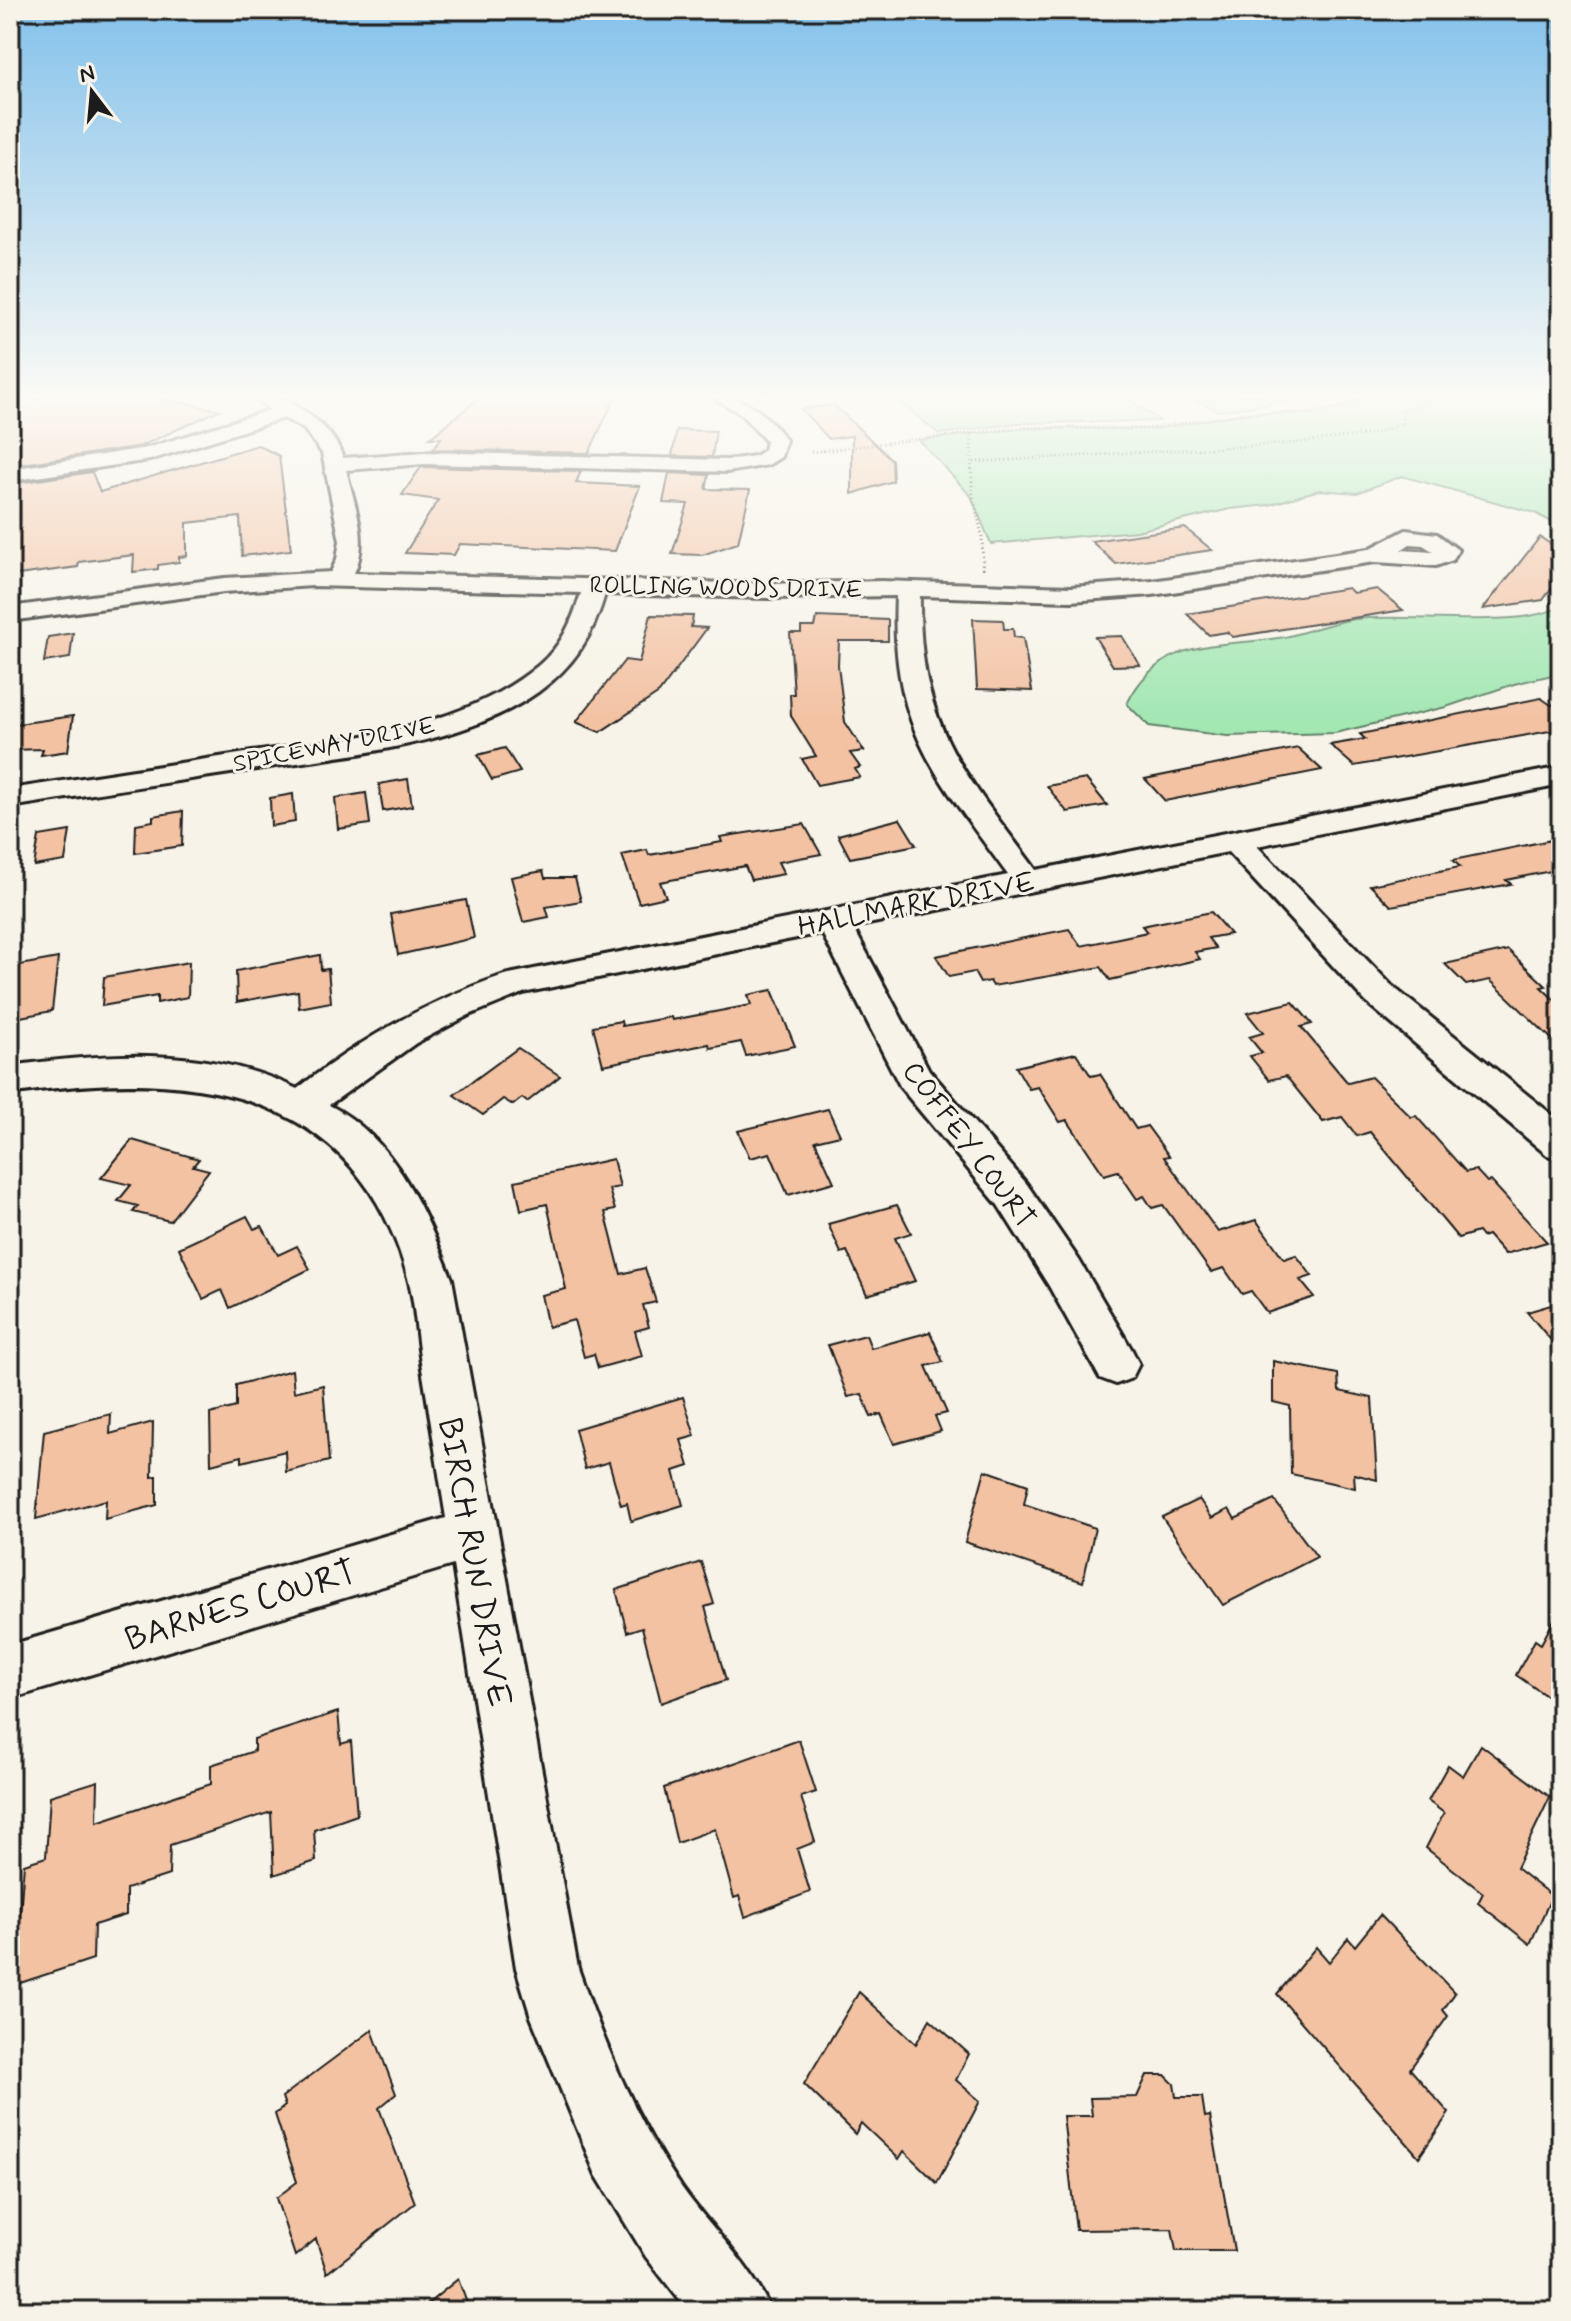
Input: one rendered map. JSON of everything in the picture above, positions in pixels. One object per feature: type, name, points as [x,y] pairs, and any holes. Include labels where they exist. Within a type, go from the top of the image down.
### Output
[{"type":"street","points":[[339,579],[349,559],[351,541],[344,503]]},
{"type":"street","name":"ROLLING WOODS DRIVE","points":[[10,614],[249,582],[339,579],[768,591],[1120,592],[1375,555]]},
{"type":"street","name":"SPICEWAY DRIVE","points":[[10,798],[383,739],[473,713],[534,682],[562,657],[579,634],[596,585]]},
{"type":"street","points":[[908,589],[910,672],[924,726],[943,762],[1028,881]]},
{"type":"street","name":"ROLLING WOODS DRIVE","points":[[10,600],[29,605],[76,605]]},
{"type":"street","name":"HALLMARK DRIVE","points":[[302,1106],[366,1054],[403,1031],[478,996],[557,972],[1561,776]]},
{"type":"street","points":[[1234,840],[1379,994],[1561,1144]]},
{"type":"street","name":"COFFEY COURT","points":[[832,919],[914,1078],[946,1120],[1012,1194],[1064,1273],[1116,1364]]},
{"type":"street","name":"BIRCH RUN DRIVE","points":[[10,1080],[109,1067],[192,1070],[261,1088],[302,1106],[347,1137],[384,1174],[413,1225],[430,1279],[534,1904],[547,1968],[567,2036],[598,2111],[639,2188],[688,2259],[735,2311]]},
{"type":"street","name":"BARNES COURT","points":[[10,1672],[471,1535]]},
{"type":"path","points":[[975,503],[982,535],[984,581]]},
{"type":"green space","points":[[974,503],[1275,503],[1230,509],[1137,531],[991,544]]},
{"type":"green space","points":[[1500,503],[1561,503],[1561,527],[1535,513]]},
{"type":"green space","points":[[1561,606],[1561,673],[1514,684],[1446,707],[1335,733],[1227,736],[1149,726],[1127,704],[1141,682],[1157,666],[1175,655],[1194,649],[1285,637],[1356,619],[1492,619],[1543,613]]},
{"type":"building","points":[[10,503],[285,503],[291,550],[242,556],[240,517],[187,523],[187,556],[179,557],[179,562],[158,565],[158,569],[133,572],[134,555],[79,562],[78,567],[10,576]]},
{"type":"building","points":[[436,503],[633,503],[615,551],[460,544],[454,555],[405,553]]},
{"type":"building","points":[[671,503],[747,503],[738,543],[702,555],[672,554],[688,504]]},
{"type":"building","points":[[1185,528],[1212,550],[1116,564],[1091,541]]},
{"type":"building","points":[[1540,537],[1561,551],[1561,575],[1543,600],[1483,609]]},
{"type":"building","points":[[1348,588],[1353,593],[1377,589],[1403,610],[1233,637],[1227,632],[1209,635],[1187,614]]},
{"type":"building","points":[[651,615],[693,616],[691,627],[707,628],[659,693],[600,732],[576,722],[625,660],[639,662]]},
{"type":"building","points":[[817,617],[888,620],[888,641],[839,641],[838,665],[845,722],[864,751],[850,753],[860,767],[855,769],[860,777],[817,785],[802,759],[816,756],[791,716],[790,694],[794,694],[790,633],[801,633],[801,627],[815,627]]},
{"type":"building","points":[[973,619],[1003,620],[1004,629],[1013,629],[1014,637],[1023,638],[1032,691],[977,689]]},
{"type":"building","points":[[73,633],[70,658],[44,662],[48,637]]},
{"type":"building","points":[[1122,636],[1140,665],[1113,666],[1095,637]]},
{"type":"building","points":[[1541,698],[1551,705],[1561,703],[1561,729],[1354,766],[1330,745],[1365,739],[1360,734]]},
{"type":"building","points":[[73,716],[68,751],[41,755],[43,749],[10,750],[10,725]]},
{"type":"building","points":[[505,748],[520,772],[492,780],[478,755]]},
{"type":"building","points":[[1298,748],[1322,770],[1165,801],[1145,779]]},
{"type":"building","points":[[408,779],[412,806],[383,811],[379,784]]},
{"type":"building","points":[[1086,779],[1107,805],[1067,812],[1047,786]]},
{"type":"building","points":[[366,793],[370,824],[338,829],[335,798]]},
{"type":"building","points":[[293,794],[295,822],[271,826],[270,798]]},
{"type":"building","points":[[183,811],[182,846],[135,853],[136,824],[153,821],[153,816]]},
{"type":"building","points":[[900,819],[916,845],[850,858],[838,835]]},
{"type":"building","points":[[804,824],[821,854],[778,862],[784,874],[751,880],[745,866],[660,882],[666,897],[639,903],[622,855],[647,850],[649,855],[722,842],[720,837]]},
{"type":"building","points":[[70,831],[65,861],[34,866],[39,836]]},
{"type":"building","points":[[1561,838],[1561,869],[1506,880],[1511,884],[1391,906],[1370,885],[1460,867],[1453,860]]},
{"type":"building","points":[[543,871],[545,878],[575,878],[581,901],[546,907],[549,917],[523,922],[511,877]]},
{"type":"building","points":[[466,900],[474,938],[398,955],[391,914]]},
{"type":"building","points":[[1211,912],[1230,934],[1208,938],[1216,948],[1195,952],[1200,959],[1110,980],[1101,967],[993,986],[990,981],[980,983],[974,972],[949,977],[936,956],[1069,929],[1081,946],[1147,932],[1142,926]]},
{"type":"building","points":[[1508,950],[1546,986],[1541,987],[1561,1006],[1561,1048],[1490,980],[1466,985],[1445,964]]},
{"type":"building","points":[[320,955],[321,970],[328,969],[331,1002],[299,1008],[298,991],[237,1002],[236,971]]},
{"type":"building","points":[[58,958],[52,1011],[10,1019],[10,972],[19,971],[20,965]]},
{"type":"building","points":[[189,962],[188,997],[157,1003],[157,996],[102,1006],[104,977]]},
{"type":"building","points":[[772,990],[795,1046],[746,1056],[741,1042],[710,1048],[709,1044],[603,1065],[593,1026],[621,1021],[622,1026],[671,1017],[672,1020],[751,1005],[748,995]]},
{"type":"building","points":[[1293,1002],[1312,1024],[1301,1027],[1348,1083],[1371,1077],[1411,1117],[1416,1116],[1466,1172],[1476,1170],[1487,1182],[1491,1181],[1547,1242],[1505,1254],[1488,1235],[1482,1237],[1478,1232],[1458,1238],[1370,1132],[1357,1136],[1342,1117],[1323,1122],[1286,1076],[1269,1080],[1250,1056],[1262,1053],[1249,1037],[1263,1033],[1247,1013]]},
{"type":"building","points":[[518,1048],[560,1076],[527,1102],[522,1098],[513,1105],[503,1099],[483,1115],[454,1095]]},
{"type":"building","points":[[1076,1053],[1091,1076],[1100,1074],[1136,1129],[1147,1126],[1169,1156],[1164,1157],[1218,1232],[1256,1220],[1284,1259],[1296,1255],[1312,1276],[1300,1280],[1314,1297],[1267,1313],[1251,1291],[1242,1294],[1224,1268],[1211,1272],[1163,1205],[1152,1208],[1144,1196],[1137,1199],[1118,1171],[1104,1175],[1067,1120],[1060,1122],[1038,1087],[1029,1089],[1016,1067]]},
{"type":"building","points":[[828,1109],[840,1135],[815,1141],[834,1182],[788,1195],[770,1153],[750,1158],[738,1131]]},
{"type":"building","points":[[132,1140],[199,1159],[193,1166],[209,1170],[170,1221],[133,1212],[138,1206],[118,1201],[131,1185],[101,1178]]},
{"type":"building","points":[[613,1159],[620,1187],[609,1189],[615,1210],[605,1212],[621,1274],[645,1268],[656,1302],[643,1305],[649,1327],[635,1331],[642,1356],[598,1368],[594,1354],[584,1357],[574,1320],[548,1327],[541,1295],[566,1289],[547,1204],[521,1210],[515,1181]]},
{"type":"building","points":[[897,1205],[911,1233],[895,1238],[915,1281],[867,1295],[847,1251],[841,1253],[828,1224]]},
{"type":"building","points":[[247,1216],[254,1229],[262,1226],[278,1255],[297,1246],[310,1269],[230,1308],[222,1290],[203,1299],[179,1248]]},
{"type":"building","points":[[1561,1302],[1561,1352],[1527,1312]]},
{"type":"building","points":[[930,1332],[943,1362],[926,1366],[947,1413],[935,1416],[941,1431],[894,1444],[881,1414],[871,1417],[862,1394],[848,1397],[828,1345],[866,1335],[871,1348]]},
{"type":"building","points":[[1273,1361],[1338,1374],[1339,1391],[1372,1398],[1377,1480],[1354,1474],[1355,1488],[1291,1474],[1290,1406],[1273,1402]]},
{"type":"building","points":[[292,1370],[294,1392],[323,1385],[329,1461],[286,1472],[285,1451],[242,1462],[242,1456],[211,1464],[210,1414],[236,1407],[236,1385]]},
{"type":"building","points":[[683,1397],[695,1436],[681,1440],[689,1466],[674,1471],[683,1505],[631,1521],[627,1503],[621,1505],[609,1462],[585,1469],[575,1429]]},
{"type":"building","points":[[111,1414],[110,1434],[153,1422],[152,1477],[157,1476],[157,1505],[105,1519],[106,1500],[36,1519],[44,1431]]},
{"type":"building","points":[[985,1470],[1028,1485],[1024,1504],[1095,1528],[1083,1582],[965,1542]]},
{"type":"building","points":[[1199,1499],[1212,1518],[1229,1509],[1235,1519],[1274,1500],[1317,1557],[1223,1605],[1162,1517]]},
{"type":"building","points":[[701,1562],[714,1604],[705,1607],[726,1680],[661,1703],[642,1627],[627,1632],[616,1590]]},
{"type":"building","points":[[1561,1607],[1561,1706],[1516,1675],[1535,1640],[1541,1644]]},
{"type":"building","points":[[338,1712],[341,1744],[351,1741],[357,1815],[314,1830],[316,1861],[274,1875],[271,1812],[170,1845],[169,1875],[126,1889],[126,1915],[94,1925],[93,1959],[14,1985],[24,1864],[46,1857],[50,1796],[98,1781],[97,1822],[211,1784],[211,1765],[254,1751],[254,1739]]},
{"type":"building","points":[[799,1740],[816,1792],[801,1797],[815,1842],[797,1849],[810,1892],[745,1917],[739,1896],[734,1898],[715,1829],[677,1843],[664,1788]]},
{"type":"building","points":[[1481,1745],[1550,1797],[1516,1868],[1552,1896],[1530,1944],[1478,1903],[1483,1893],[1426,1848],[1444,1813],[1428,1801],[1448,1765],[1463,1776]]},
{"type":"building","points":[[1380,1915],[1455,1993],[1443,2010],[1448,2016],[1410,2069],[1449,2113],[1419,2157],[1277,1994],[1316,1947],[1329,1962],[1348,1938],[1355,1946]]},
{"type":"building","points":[[859,1992],[916,2044],[930,2019],[969,2054],[956,2080],[980,2101],[937,2183],[904,2151],[899,2159],[861,2123],[855,2134],[804,2084]]},
{"type":"building","points":[[372,2030],[396,2094],[379,2108],[415,2203],[327,2273],[316,2239],[295,2256],[276,2198],[297,2182],[275,2114],[285,2106],[282,2097]]},
{"type":"building","points":[[1147,2075],[1165,2075],[1174,2084],[1176,2097],[1202,2097],[1205,2117],[1210,2116],[1234,2251],[1176,2251],[1172,2229],[1076,2230],[1063,2116],[1092,2116],[1090,2098],[1137,2097]]},
{"type":"building","points":[[458,2279],[470,2311],[419,2311]]}]
